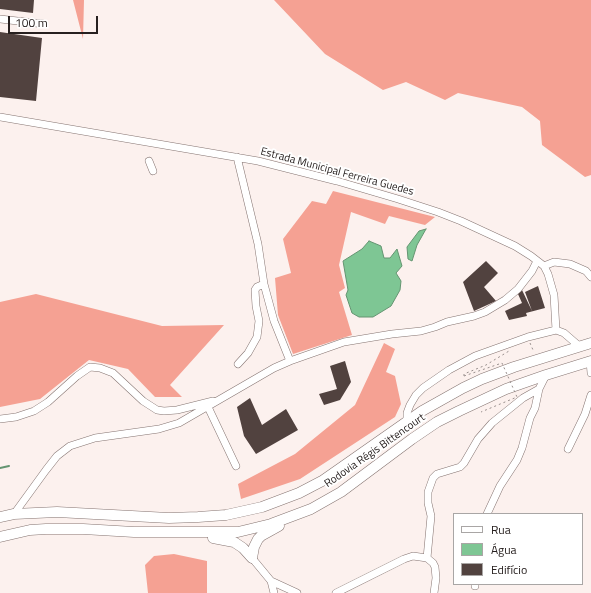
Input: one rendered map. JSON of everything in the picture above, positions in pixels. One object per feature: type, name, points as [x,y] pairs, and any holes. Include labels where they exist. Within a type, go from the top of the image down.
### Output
[{"type":"highway","name":"Rodovia Régis Bittencourt","points":[[0,517],[14,514],[57,512],[169,518],[220,516],[250,510],[299,493],[322,482],[422,411],[482,379],[541,358],[591,343]]},
{"type":"highway","name":"Rodovia Régis Bittencourt","points":[[0,537],[30,530],[46,529],[83,529],[134,532],[238,532],[271,524],[307,511],[341,492],[437,422],[495,394],[546,375],[591,361]]},
{"type":"highway","points":[[252,558],[254,547],[261,536],[307,511]]},
{"type":"highway","points":[[134,532],[159,538],[221,539],[237,544],[252,558]]},
{"type":"street","points":[[0,19],[44,24]]},
{"type":"street","name":"Estrada Municipal Ferreira Guedes","points":[[0,117],[237,157],[324,177],[398,199],[461,221],[515,246],[544,266]]},
{"type":"street","points":[[237,157],[258,244],[264,284],[274,321],[290,361]]},
{"type":"street","points":[[149,161],[153,171]]},
{"type":"street","points":[[14,514],[57,456],[70,446],[95,438],[159,429],[178,423],[256,378],[290,361],[344,342],[421,331],[485,312],[518,290],[532,271],[537,261]]},
{"type":"street","points":[[556,330],[554,295],[544,266],[554,262],[570,264],[586,271],[591,277]]},
{"type":"street","points":[[238,364],[248,353],[257,337],[259,321],[255,290],[257,287],[264,284]]},
{"type":"street","points":[[407,422],[407,413],[416,395],[461,362],[528,337],[556,330],[564,333],[579,346]]},
{"type":"street","points":[[591,361],[591,373]]},
{"type":"street","points":[[0,419],[16,417],[34,411],[48,402],[77,376],[90,367],[100,368],[113,373],[143,401],[157,410],[164,412],[217,400]]},
{"type":"street","points":[[487,513],[500,486],[517,460],[522,448],[530,418],[535,408],[539,389],[546,375]]},
{"type":"street","points":[[427,558],[431,516],[428,492],[433,478],[437,474],[460,467],[478,439],[492,423],[523,398],[539,389]]},
{"type":"street","points":[[568,449],[585,414],[591,395]]},
{"type":"street","points":[[208,407],[236,466]]},
{"type":"street","points":[[336,593],[413,556],[427,558],[435,567],[436,578],[434,593]]},
{"type":"street","points":[[252,558],[271,581],[274,593]]},
{"type":"street","points":[[271,581],[297,593]]},
{"type":"path","points":[[528,337],[533,350]]},
{"type":"path","points":[[481,412],[517,397],[502,362],[464,376],[464,374],[486,365],[512,348]]},
{"type":"shaded area","points":[[73,0],[84,0],[83,39]]},
{"type":"shaded area","points":[[274,0],[591,0],[591,175],[585,177],[542,145],[540,121],[522,107],[458,93],[445,100],[406,82],[383,90],[325,54]]},
{"type":"shaded area","points":[[333,191],[435,217],[425,225],[389,216],[385,224],[351,212],[339,265],[345,288],[339,292],[352,335],[293,354],[278,315],[275,278],[291,273],[283,239],[312,201],[326,204]]},
{"type":"shaded area","points":[[36,294],[162,326],[224,325],[170,385],[182,397],[155,397],[128,369],[89,360],[40,399],[0,407],[0,302]]},
{"type":"shaded area","points":[[384,343],[395,349],[386,372],[395,376],[401,404],[395,417],[300,479],[241,499],[238,484],[295,454],[355,405]]},
{"type":"shaded area","points":[[174,554],[207,561],[207,593],[148,593],[145,565],[154,556]]},
{"type":"water","points":[[426,229],[417,245],[412,261],[408,259],[407,247],[419,231]]},
{"type":"water","points":[[369,241],[381,246],[384,258],[390,258],[397,249],[402,266],[396,273],[401,281],[400,290],[391,306],[373,317],[359,317],[352,313],[346,295],[348,290],[343,261],[362,249]]},
{"type":"building","points":[[0,0],[34,0],[33,13],[0,9]]},
{"type":"building","points":[[0,32],[42,38],[36,101],[0,97]]},
{"type":"building","points":[[486,261],[498,273],[484,287],[496,301],[474,311],[463,282]]},
{"type":"building","points":[[538,286],[545,308],[526,313],[527,316],[509,320],[505,311],[522,303],[518,294],[522,290],[532,311],[525,292]]},
{"type":"building","points":[[345,361],[351,382],[340,400],[324,405],[319,394],[337,389],[330,366]]},
{"type":"building","points":[[250,398],[262,425],[286,409],[298,430],[256,454],[244,436],[237,407]]},
{"type":"waterway","points":[[0,468],[9,466]]}]
